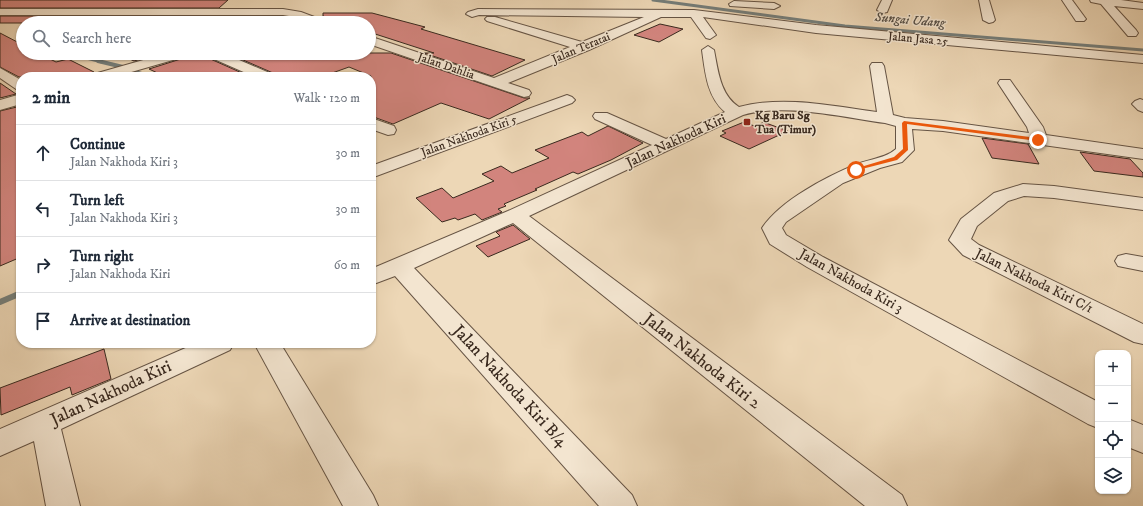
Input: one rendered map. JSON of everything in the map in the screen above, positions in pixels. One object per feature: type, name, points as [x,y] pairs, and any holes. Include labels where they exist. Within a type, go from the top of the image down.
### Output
[{"type":"street","points":[[228,12],[243,0]]},
{"type":"street","points":[[984,0],[989,20]]},
{"type":"street","points":[[1067,0],[1080,19]]},
{"type":"street","points":[[1100,0],[1143,6]]},
{"type":"street","points":[[1100,0],[1132,33]]},
{"type":"street","points":[[731,6],[774,6]]},
{"type":"street","name":"Jalan Jasa 25","points":[[584,47],[472,14],[478,12],[666,12],[694,14],[731,6],[816,29],[1143,59]]},
{"type":"street","points":[[0,12],[283,12],[298,16]]},
{"type":"street","points":[[123,12],[131,16]]},
{"type":"street","name":"Jalan Teratai","points":[[495,83],[666,12]]},
{"type":"street","points":[[694,14],[710,35]]},
{"type":"street","name":"Jalan Dahlia","points":[[376,42],[524,92]]},
{"type":"street","points":[[708,50],[717,92],[725,106],[737,112]]},
{"type":"street","points":[[116,72],[158,60]]},
{"type":"street","points":[[228,60],[256,72]]},
{"type":"street","points":[[877,66],[895,120]]},
{"type":"street","points":[[0,72],[16,83]]},
{"type":"street","points":[[1005,83],[1035,127],[1038,140]]},
{"type":"street","points":[[0,105],[16,100]]},
{"type":"street","name":"Jalan Nakhoda Kiri 5","points":[[376,170],[567,100]]},
{"type":"street","name":"Jalan Nakhoda Kiri","points":[[376,276],[515,215],[737,112],[755,107],[784,106],[1143,154]]},
{"type":"street","points":[[601,116],[666,145]]},
{"type":"street","name":"Jalan Nakhoda Kiri 3","points":[[895,120],[905,150],[896,158],[874,164],[836,180],[779,218],[772,228],[778,239],[815,262],[1095,414]]},
{"type":"street","points":[[376,125],[388,130]]},
{"type":"street","name":"Jalan Nakhoda Kiri C/1","points":[[1143,204],[1054,192],[1023,190],[1001,197],[968,223],[960,240],[971,250],[1143,335]]},
{"type":"street","name":"Jalan Nakhoda Kiri 2","points":[[515,215],[890,506]]},
{"type":"street","name":"Jalan Nakhoda Kiri B/4","points":[[399,266],[620,506]]},
{"type":"street","name":"Jalan Nakhoda Kiri","points":[[0,443],[45,424],[210,348]]},
{"type":"street","points":[[270,348],[361,506]]},
{"type":"street","points":[[45,424],[63,506]]},
{"type":"street","points":[[1131,434],[1143,440]]},
{"type":"building","points":[[0,0],[228,0],[219,8],[0,8]]},
{"type":"building","points":[[323,13],[372,13],[425,27],[421,29],[525,60],[492,76],[424,53],[434,53],[376,34],[376,16],[323,16]]},
{"type":"building","points":[[0,16],[16,16],[16,23],[0,23]]},
{"type":"building","points":[[660,24],[683,29],[659,42],[634,35]]},
{"type":"building","points":[[0,33],[16,41],[16,60],[52,60],[56,62],[70,60],[94,72],[16,72],[16,75],[0,67]]},
{"type":"building","points":[[376,53],[391,53],[524,98],[530,98],[489,119],[441,103],[393,124],[376,118],[376,72],[361,72],[349,67],[335,72],[271,72],[243,60],[376,60]]},
{"type":"building","points":[[178,60],[213,60],[240,72],[155,72],[149,69]]},
{"type":"building","points":[[0,83],[16,94],[0,98]]},
{"type":"building","points":[[16,107],[16,259],[0,266],[0,111]]},
{"type":"building","points":[[744,122],[757,127],[763,122],[788,131],[749,149],[720,136],[726,133],[722,131]]},
{"type":"building","points":[[608,126],[643,143],[611,160],[578,174],[573,172],[535,189],[537,190],[504,204],[506,206],[498,209],[502,212],[482,220],[475,214],[458,220],[455,218],[442,222],[416,198],[442,188],[453,198],[494,181],[482,174],[501,166],[512,173],[549,158],[535,150],[582,132],[588,136]]},
{"type":"building","points":[[982,138],[1028,144],[1039,164],[992,158]]},
{"type":"building","points":[[1080,152],[1130,159],[1143,173],[1143,177],[1094,171]]},
{"type":"building","points":[[513,225],[530,239],[488,257],[476,246],[500,236],[496,232]]},
{"type":"building","points":[[104,349],[111,379],[72,395],[70,387],[1,415],[0,388]]},
{"type":"waterway","name":"Sungai Udang","points":[[653,0],[845,26],[1143,50]]},
{"type":"waterway","name":"Sungai Udang","points":[[94,60],[100,61]]},
{"type":"waterway","name":"Sungai Udang","points":[[100,61],[123,67]]},
{"type":"waterway","name":"Sungai Udang","points":[[0,302],[16,295]]},
{"type":"place","name":"Kg Baru Sg Tua (Timur)","points":[[747,122]]},
{"type":"route","points":[[856,170],[896,158],[905,150],[904,123],[943,126],[1038,140]]}]
